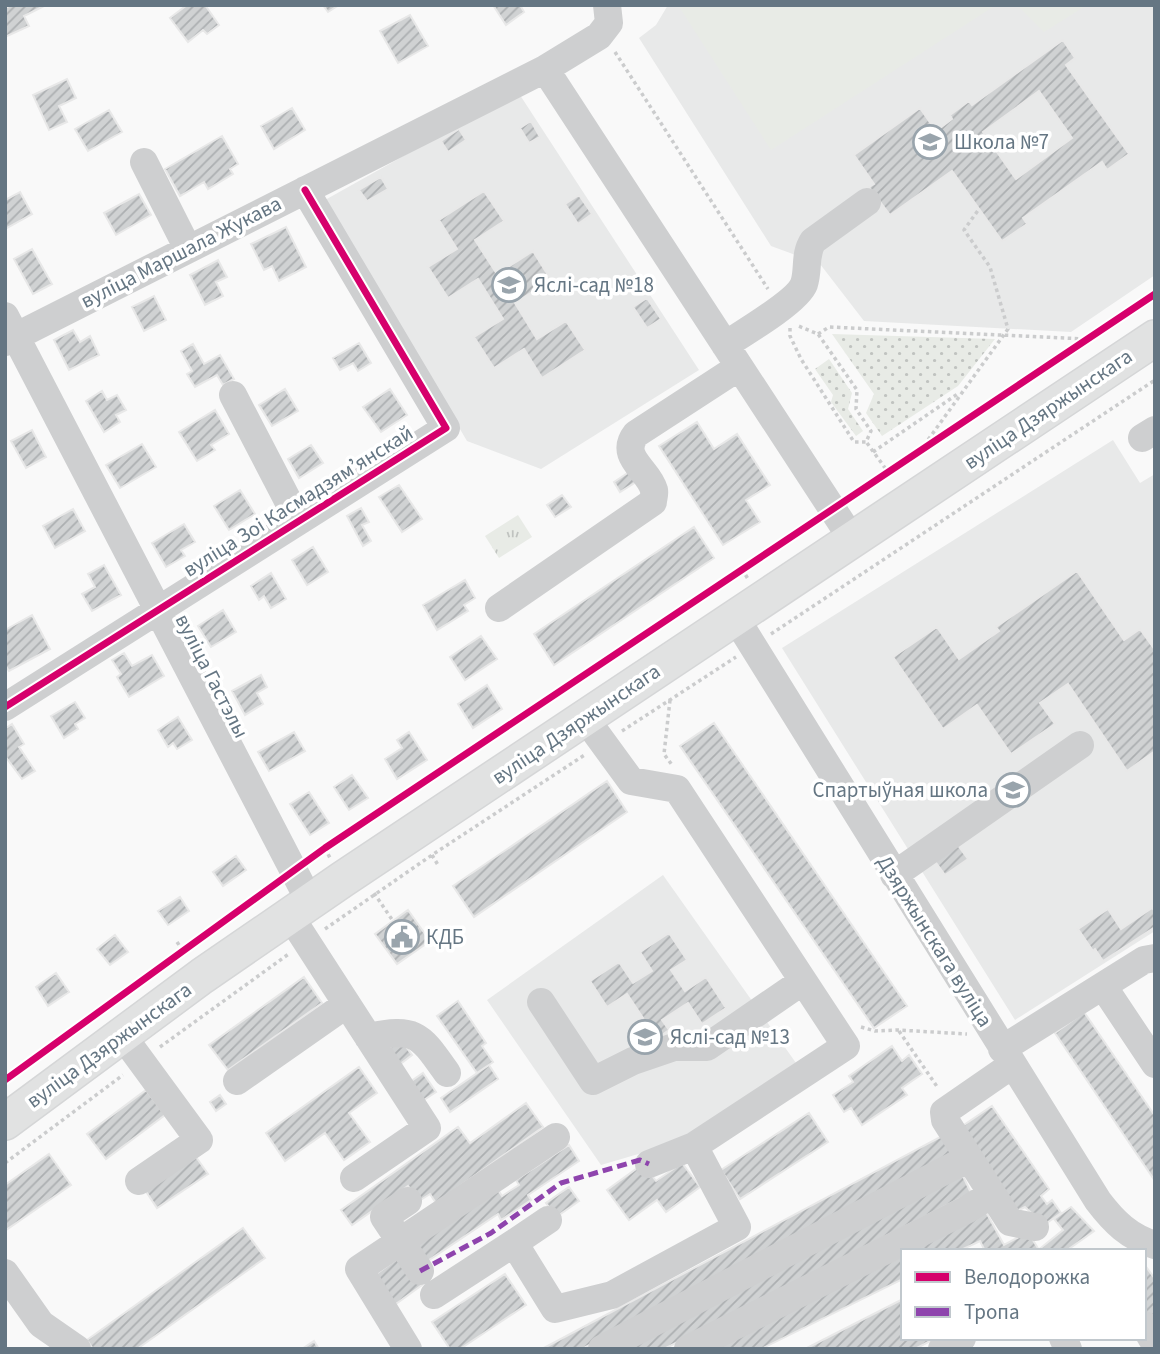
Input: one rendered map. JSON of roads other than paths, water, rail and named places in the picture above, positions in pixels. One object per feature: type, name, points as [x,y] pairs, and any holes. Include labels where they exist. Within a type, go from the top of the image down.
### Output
[{"type":"main road","name":"вуліца Дзяржынскага","points":[[5,1122],[132,1048],[302,920],[744,631],[852,539],[1153,342]]},
{"type":"street","name":"вуліца Маршала Жукава","points":[[9,331],[188,249],[545,69],[599,36],[608,23],[607,5]]},
{"type":"street","points":[[545,69],[852,539]]},
{"type":"street","points":[[145,162],[188,249]]},
{"type":"street","name":"вуліца Зоі Касмадзямʼянскай","points":[[5,707],[446,428],[304,190]]},
{"type":"street","points":[[499,608],[653,502],[654,490],[633,457],[631,440],[732,356],[780,307],[794,297],[804,282],[807,250],[813,241],[867,202]]},
{"type":"street","name":"вуліца Гастэлы","points":[[9,331],[293,871],[302,920],[347,1004],[427,1128],[354,1178]]},
{"type":"street","points":[[233,394],[299,520]]},
{"type":"street","name":"Дзяржынскага вуліца","points":[[744,631],[1098,1201],[1118,1225],[1140,1241],[1155,1245]]},
{"type":"street","points":[[593,731],[631,781],[677,789],[846,1046],[694,1146],[649,1164]]},
{"type":"street","points":[[894,875],[1080,745]]},
{"type":"street","points":[[1035,1227],[1010,1222],[945,1120],[944,1112],[1003,1050],[1144,960],[1155,958]]},
{"type":"street","points":[[541,1002],[593,1081],[633,1061],[674,1047],[707,1047],[803,981]]},
{"type":"street","points":[[1103,986],[1155,1063]]},
{"type":"street","points":[[237,1081],[347,1004]]},
{"type":"street","points":[[369,1037],[392,1032],[412,1035],[424,1041],[447,1073]]},
{"type":"street","points":[[132,1048],[199,1140],[139,1181]]},
{"type":"street","points":[[408,1349],[359,1269],[556,1137]]},
{"type":"street","points":[[514,1243],[555,1309],[611,1295],[623,1289],[737,1227],[694,1146]]},
{"type":"street","points":[[602,1349],[969,1158]]},
{"type":"street","points":[[688,1349],[966,1210],[992,1194]]},
{"type":"street","points":[[408,1201],[384,1217],[427,1283],[514,1243],[548,1220]]},
{"type":"street","points":[[5,1273],[41,1324],[78,1349]]},
{"type":"street","points":[[942,1349],[958,1340]]},
{"type":"place","name":"Школа №7","points":[[930,142]]},
{"type":"place","name":"Яслі-сад №18","points":[[509,285]]},
{"type":"place","name":"Спартыўная школа","points":[[1013,790]]},
{"type":"place","name":"КДБ","points":[[402,937]]},
{"type":"place","name":"Яслі-сад №13","points":[[645,1037]]}]
